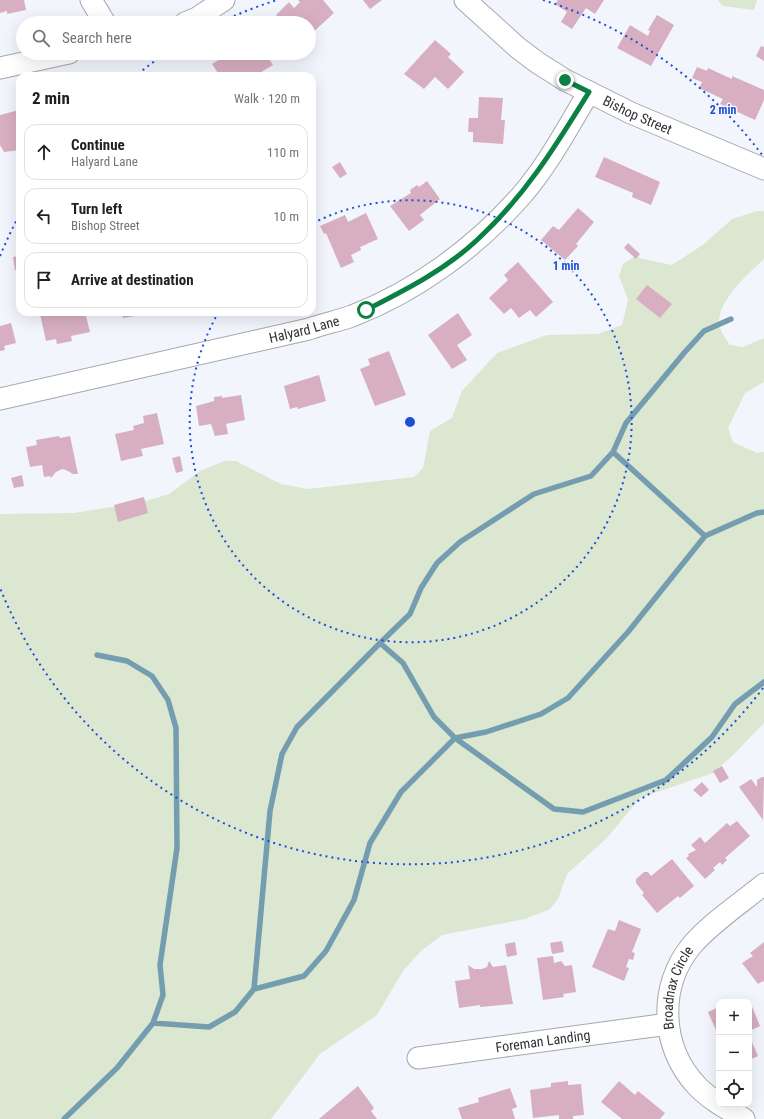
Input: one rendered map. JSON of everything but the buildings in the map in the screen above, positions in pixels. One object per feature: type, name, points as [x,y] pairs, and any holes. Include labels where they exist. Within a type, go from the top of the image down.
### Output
[{"type":"street","points":[[91,0],[101,16]]},
{"type":"street","points":[[200,16],[224,0]]},
{"type":"street","name":"Bishop Street","points":[[465,0],[533,60],[589,92],[631,112],[764,169]]},
{"type":"street","points":[[0,68],[37,60]]},
{"type":"street","name":"Halyard Lane","points":[[0,399],[308,329],[366,310],[436,271],[477,240],[521,195],[548,159],[589,92]]},
{"type":"street","name":"Broadnax Circle","points":[[744,1119],[721,1105],[696,1086],[682,1067],[671,1040],[668,1024],[667,1002],[680,962],[693,945],[706,932],[764,884]]},
{"type":"street","name":"Foreman Landing","points":[[418,1058],[668,1024]]},
{"type":"green space","points":[[718,0],[757,0],[754,10],[722,6]]},
{"type":"green space","points":[[757,211],[764,211],[764,259],[743,279],[729,296],[720,314],[719,323],[722,332],[730,345],[743,347],[764,338],[764,382],[745,393],[728,428],[733,442],[757,453],[764,452],[764,723],[713,773],[640,798],[607,838],[567,874],[558,899],[550,909],[525,919],[442,935],[421,951],[403,971],[377,1015],[320,1054],[271,1119],[0,1119],[0,514],[74,513],[142,502],[169,494],[200,471],[224,461],[236,461],[281,484],[308,489],[414,477],[423,468],[430,431],[452,418],[462,391],[497,353],[547,335],[598,334],[622,325],[628,300],[619,276],[623,264],[634,257],[672,265],[704,244],[732,219]]},
{"type":"waterway","points":[[380,643],[410,614],[421,588],[437,563],[460,542],[534,494],[591,476],[613,452],[626,423],[684,353],[704,331],[731,319]]},
{"type":"waterway","points":[[613,452],[705,536]]},
{"type":"waterway","points":[[64,1119],[117,1068],[153,1023],[209,1027],[235,1012],[254,989],[304,976],[326,951],[354,900],[370,843],[401,792],[455,738],[486,732],[541,714],[568,698],[628,632],[705,536],[757,513],[764,512]]},
{"type":"waterway","points":[[254,989],[270,811],[282,754],[297,727],[380,643],[403,663],[434,717],[455,738],[554,809],[583,812],[666,780],[712,737],[735,704],[764,682]]},
{"type":"waterway","points":[[97,655],[127,661],[152,676],[168,700],[176,728],[177,848],[160,965],[163,995],[153,1023]]},
{"type":"route","points":[[366,310],[408,288],[456,257],[477,240],[521,195],[548,159],[589,92],[565,80]]}]
